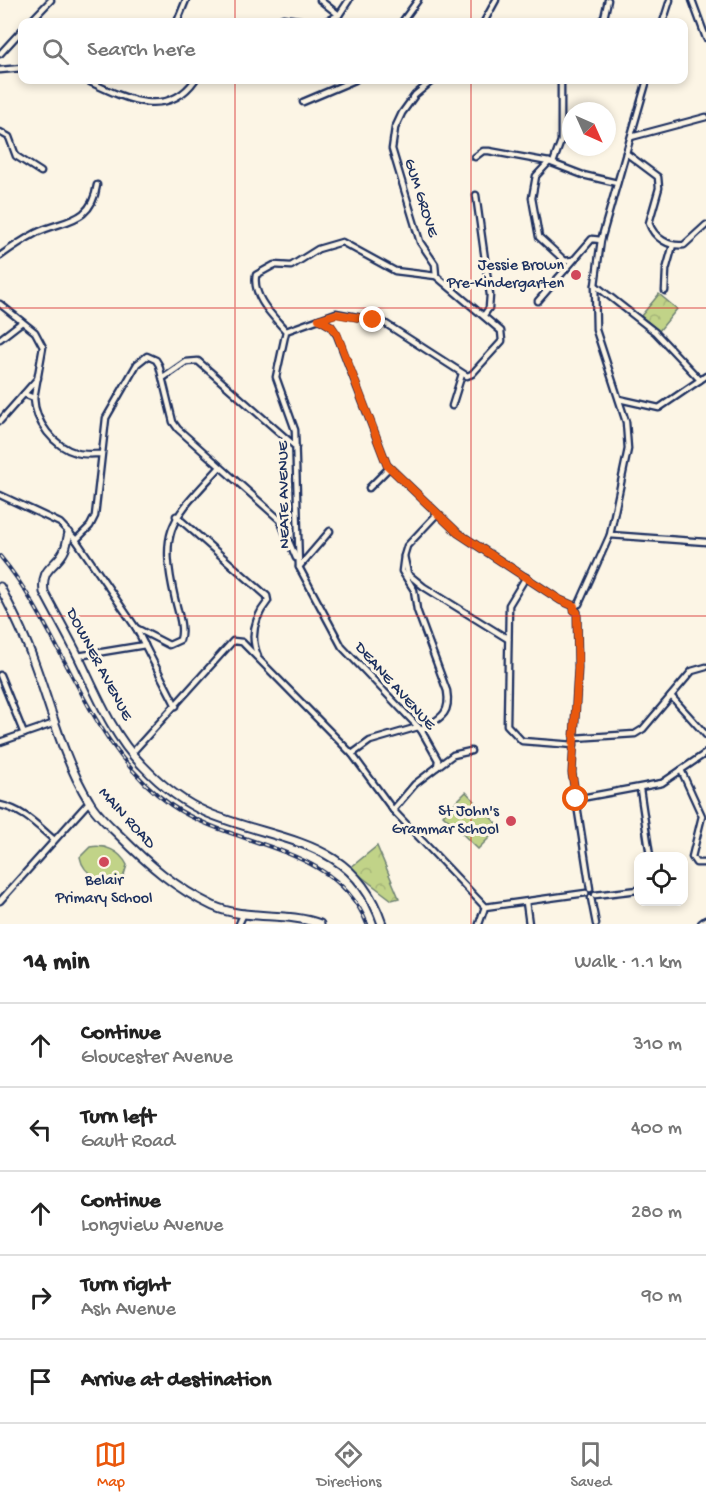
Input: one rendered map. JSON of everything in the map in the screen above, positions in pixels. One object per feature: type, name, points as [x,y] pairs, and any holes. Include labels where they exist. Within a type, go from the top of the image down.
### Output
[{"type":"street","points":[[34,18],[51,0]]},
{"type":"street","points":[[179,18],[186,0]]},
{"type":"street","points":[[320,0],[339,15]]},
{"type":"street","points":[[333,18],[339,15],[349,0]]},
{"type":"street","points":[[405,18],[418,0]]},
{"type":"street","points":[[486,18],[496,0]]},
{"type":"street","points":[[604,18],[608,0]]},
{"type":"street","points":[[664,18],[670,0]]},
{"type":"street","points":[[692,0],[706,38]]},
{"type":"street","points":[[0,54],[18,34]]},
{"type":"street","points":[[0,70],[18,68]]},
{"type":"street","points":[[94,84],[122,97],[146,104],[162,104],[175,98],[191,84]]},
{"type":"street","points":[[303,102],[349,84]]},
{"type":"street","name":"GUM GROVE","points":[[428,84],[415,95],[402,113],[395,128],[392,149],[420,242],[435,264],[436,276],[501,332],[502,341],[472,374],[462,374]]},
{"type":"street","points":[[561,84],[561,141],[551,162],[536,176],[532,191],[539,237],[565,261],[573,260]]},
{"type":"street","points":[[588,891],[572,773],[578,668],[577,612],[574,610],[610,536],[628,443],[627,427],[596,330],[595,285],[601,240],[645,84]]},
{"type":"street","points":[[631,137],[706,117]]},
{"type":"street","points":[[0,132],[9,137],[16,156],[41,172]]},
{"type":"street","points":[[475,157],[483,151],[489,151],[551,162],[583,175],[617,183]]},
{"type":"street","points":[[626,153],[658,177],[659,188],[649,223],[660,238],[673,245],[684,245],[706,225]]},
{"type":"street","points":[[0,256],[37,232],[78,219],[93,201],[97,185]]},
{"type":"street","points":[[476,195],[490,295],[489,308],[484,315]]},
{"type":"street","points":[[538,301],[592,239],[601,240]]},
{"type":"street","points":[[436,276],[395,271],[342,242],[318,249],[291,266],[274,265],[264,268],[256,275],[255,283],[269,312],[286,331],[336,314],[349,314],[382,322],[462,374],[452,406]]},
{"type":"street","points":[[665,291],[666,270],[673,245]]},
{"type":"street","points":[[595,285],[655,332],[700,380]]},
{"type":"street","points":[[0,304],[35,332],[43,346],[34,398],[44,429],[61,446],[76,453],[101,454],[94,516],[90,526],[76,540]]},
{"type":"street","points":[[319,319],[331,326],[337,334],[384,461],[389,468],[458,533],[560,600],[577,605]]},
{"type":"street","points":[[0,339],[22,322]]},
{"type":"street","name":"NEATE AVENUE","points":[[286,331],[276,377],[295,430],[299,565]]},
{"type":"street","name":"DEANE AVENUE","points":[[101,454],[108,414],[137,364],[147,356],[156,360],[178,429],[280,520],[299,565],[342,647],[419,729],[438,760],[437,767]]},
{"type":"street","points":[[163,378],[186,362],[198,361],[296,447]]},
{"type":"street","points":[[619,399],[659,408],[706,376]]},
{"type":"street","points":[[0,421],[38,378]]},
{"type":"street","points":[[24,393],[34,398]]},
{"type":"street","points":[[136,628],[168,645],[180,640],[182,634],[167,558],[170,533],[176,516],[220,467]]},
{"type":"street","points":[[369,488],[389,468]]},
{"type":"street","points":[[0,495],[60,523],[76,540],[136,628],[176,706]]},
{"type":"street","points":[[352,754],[370,741],[419,729],[446,712],[449,704],[447,691],[417,610],[414,590],[402,571],[407,546],[437,513]]},
{"type":"street","points":[[176,516],[267,596],[268,601],[255,624],[253,637],[259,659]]},
{"type":"street","points":[[299,565],[330,531]]},
{"type":"street","name":"DOWNER AVENUE","points":[[69,533],[64,552],[49,567],[43,582],[44,592],[103,709],[140,765],[161,783],[206,812],[325,852],[355,875],[368,891],[382,924]]},
{"type":"street","points":[[610,536],[706,542]]},
{"type":"street","points":[[404,556],[408,574],[424,587],[508,639]]},
{"type":"street","points":[[526,577],[509,605],[507,725],[522,741],[574,745]]},
{"type":"street","name":"MAIN ROAD","points":[[0,587],[20,626],[75,775],[89,802],[156,871],[172,883],[215,907],[244,913],[299,918],[320,924]]},
{"type":"street","points":[[147,650],[152,638]]},
{"type":"street","points":[[132,753],[233,641],[242,642],[352,754],[393,810],[485,907]]},
{"type":"street","points":[[78,656],[145,645]]},
{"type":"street","points":[[574,738],[635,734],[692,671],[706,667]]},
{"type":"street","points":[[0,675],[24,734]]},
{"type":"street","points":[[671,696],[706,735]]},
{"type":"street","points":[[0,742],[55,723]]},
{"type":"street","points":[[393,810],[415,784],[437,767],[453,755],[471,751]]},
{"type":"street","points":[[576,799],[640,789],[662,783],[706,753]]},
{"type":"street","points":[[681,770],[702,816],[692,857],[696,863],[706,863]]},
{"type":"street","points":[[640,789],[649,852]]},
{"type":"street","points":[[0,901],[53,839],[89,802]]},
{"type":"street","points":[[0,805],[13,807],[24,814],[53,839]]},
{"type":"street","points":[[485,907],[594,891],[596,924]]},
{"type":"street","points":[[593,896],[634,891]]},
{"type":"street","points":[[526,902],[529,924]]},
{"type":"street","points":[[479,924],[485,907]]},
{"type":"street","points":[[238,924],[244,913]]},
{"type":"street","points":[[702,924],[706,921]]},
{"type":"green space","points":[[659,294],[677,309],[659,331],[641,316]]},
{"type":"green space","points":[[466,792],[500,827],[478,849],[443,815]]},
{"type":"green space","points":[[96,846],[116,852],[127,865],[123,878],[110,881],[91,874],[80,857],[90,847]]},
{"type":"green space","points":[[377,846],[399,898],[392,900],[350,868]]},
{"type":"railway","points":[[0,556],[23,587],[42,619],[97,720],[118,752],[142,780],[171,805],[196,819],[281,851],[308,863],[332,878],[352,898],[367,924]]},
{"type":"place","name":"Jessie Brown Pre-Kindergarten","points":[[576,275]]},
{"type":"place","name":"St John's Grammar School","points":[[511,821]]},
{"type":"place","name":"Belair Primary School","points":[[104,862]]},
{"type":"route","points":[[373,320],[349,314],[336,314],[319,319],[331,326],[337,334],[384,461],[458,533],[560,600],[574,606],[573,609],[577,612],[577,701],[572,773],[576,799]]}]
